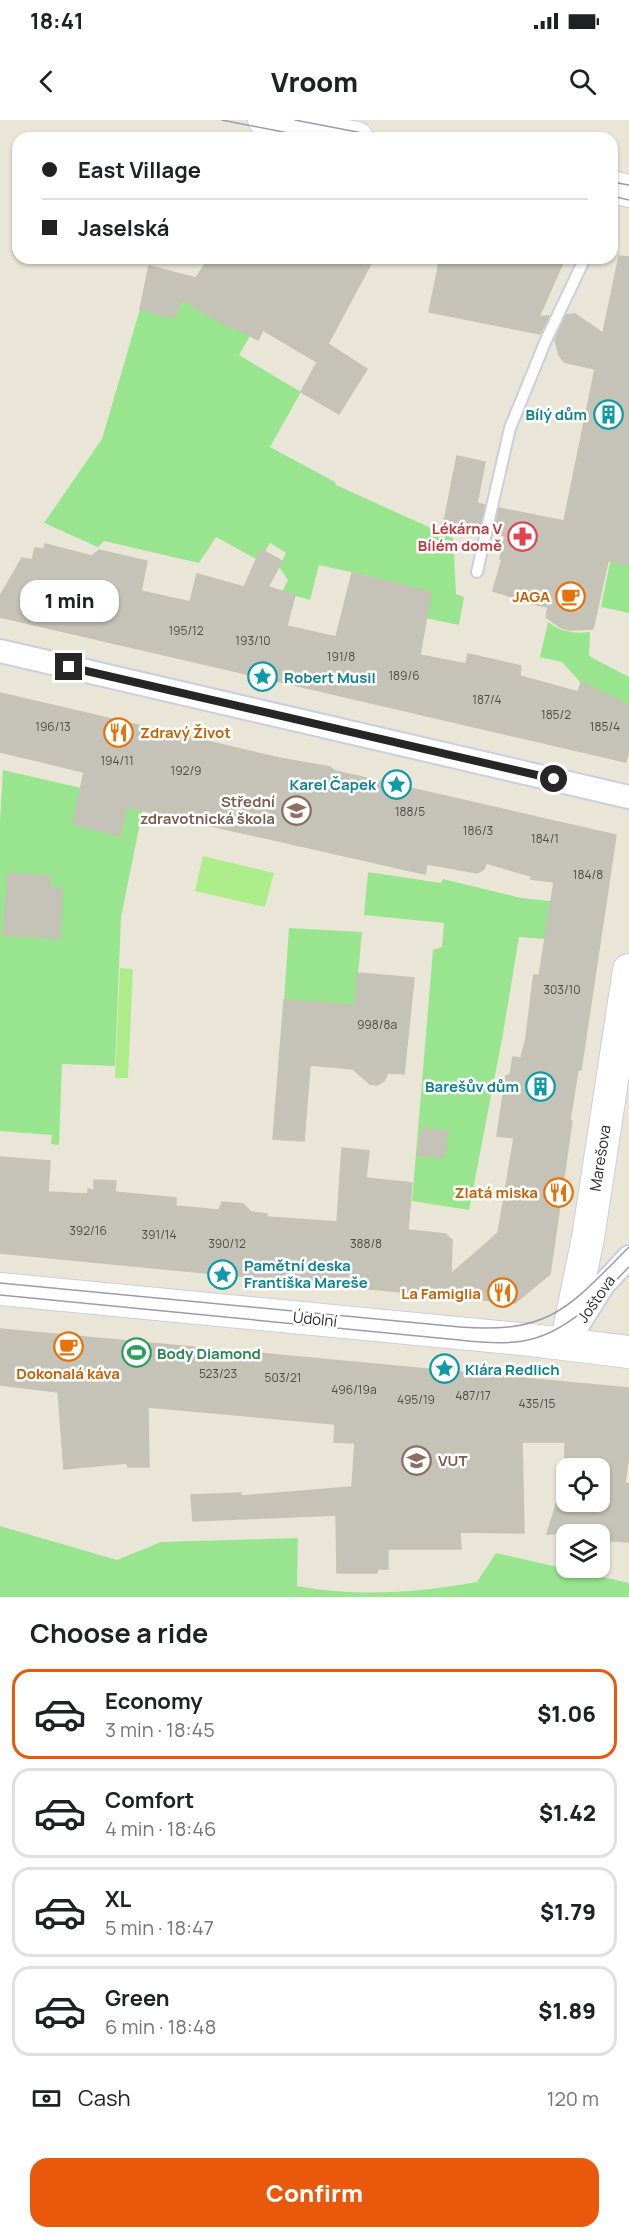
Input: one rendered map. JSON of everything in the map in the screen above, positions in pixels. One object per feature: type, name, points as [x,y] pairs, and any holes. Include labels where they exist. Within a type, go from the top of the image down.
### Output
[{"type":"street","points":[[264,120],[326,132]]},
{"type":"street","points":[[0,651],[629,797]]},
{"type":"street","name":"Marešova","points":[[566,1344],[588,1238],[629,970]]},
{"type":"street","name":"Joštova","points":[[566,1344],[603,1285],[629,1257]]},
{"type":"street","name":"Údolní","points":[[0,1289],[629,1352]]},
{"type":"lane","points":[[477,572],[510,428],[546,340],[582,264]]},
{"type":"green space","points":[[184,300],[230,328],[232,326],[250,336],[239,355],[301,392],[270,447],[335,482],[336,485],[453,538],[456,594],[464,597],[459,625],[425,618],[373,577],[319,565],[310,600],[282,592],[288,580],[279,567],[286,553],[270,543],[265,551],[261,550],[256,559],[216,537],[199,563],[104,541],[98,547],[44,523],[102,439],[140,309],[173,318]]},
{"type":"green space","points":[[610,562],[629,565],[629,613],[601,607]]},
{"type":"green space","points":[[548,622],[568,632],[590,632],[589,656],[629,677],[629,705],[581,683],[562,662],[540,657]]},
{"type":"green space","points":[[3,770],[81,788],[129,795],[148,784],[121,917],[115,1066],[62,1064],[59,1145],[51,1144],[52,1135],[0,1131],[0,821]]},
{"type":"green space","points":[[203,856],[274,873],[265,907],[195,891]]},
{"type":"green space","points":[[368,872],[441,883],[443,879],[521,898],[551,901],[545,939],[519,937],[469,1210],[412,1201],[433,950],[442,947],[444,923],[364,915]]},
{"type":"green space","points":[[289,928],[362,932],[355,1005],[284,1000]]},
{"type":"green space","points":[[120,968],[133,969],[128,1078],[115,1078]]},
{"type":"green space","points":[[0,1526],[117,1560],[161,1542],[298,1538],[297,1586],[342,1592],[409,1591],[477,1582],[496,1553],[556,1567],[556,1578],[607,1578],[629,1583],[629,1597],[0,1597]]},
{"type":"building","name":"Bílý dům","points":[[619,256],[629,257],[629,565],[608,561],[593,629],[568,630],[546,617],[548,607],[522,602],[522,600],[493,591],[502,559],[500,559],[505,536],[494,533],[499,508],[564,521],[595,369],[564,362],[559,355],[555,340],[566,315],[575,314],[603,333]]},
{"type":"building","points":[[205,264],[371,264],[328,344],[367,369],[339,414],[301,392],[317,362],[263,330],[258,340],[232,326],[230,328],[183,300],[173,318],[140,309],[149,266],[196,278]]},
{"type":"building","points":[[439,264],[562,264],[539,317],[549,316],[540,334],[429,312]]},
{"type":"building","points":[[457,456],[485,462],[477,503],[485,505],[479,530],[444,522]]},
{"type":"building","points":[[45,544],[92,556],[99,550],[147,561],[141,591],[190,602],[197,574],[244,587],[261,549],[282,561],[268,587],[295,595],[287,626],[336,637],[352,573],[431,592],[420,655],[466,664],[468,654],[521,666],[520,676],[578,692],[581,682],[629,705],[629,750],[626,762],[0,617],[0,596],[22,558],[32,560],[35,548],[44,549]]},
{"type":"building","points":[[0,693],[279,758],[330,767],[335,771],[616,835],[581,1070],[578,1070],[570,1120],[572,1121],[550,1274],[515,1303],[0,1253],[0,1157],[50,1161],[48,1192],[88,1194],[88,1189],[94,1190],[94,1180],[116,1181],[115,1192],[176,1198],[176,1206],[219,1210],[222,1202],[243,1204],[251,1212],[267,1214],[267,1217],[337,1222],[342,1148],[369,1151],[366,1178],[412,1183],[408,1230],[445,1234],[452,1240],[451,1274],[498,1233],[514,1138],[497,1136],[506,1076],[510,1075],[513,1057],[521,1058],[526,1038],[533,980],[534,975],[539,976],[554,882],[531,879],[531,876],[486,863],[484,869],[477,873],[427,864],[425,874],[127,807],[120,836],[73,824],[84,772],[0,752]]},
{"type":"building","points":[[8,873],[51,876],[50,888],[62,889],[60,939],[3,935]]},
{"type":"building","points":[[358,973],[414,978],[404,1074],[388,1073],[384,1081],[377,1085],[370,1084],[353,1069],[310,1065],[304,1141],[273,1139],[284,1000],[355,1005]]},
{"type":"building","points":[[422,1128],[448,1132],[444,1158],[417,1155]]},
{"type":"building","points":[[0,1329],[629,1388],[629,1453],[625,1483],[629,1484],[629,1542],[610,1541],[610,1524],[556,1524],[556,1534],[547,1534],[556,1505],[556,1512],[610,1512],[610,1458],[565,1458],[565,1442],[522,1442],[524,1533],[460,1532],[461,1549],[388,1549],[388,1569],[378,1569],[377,1573],[337,1573],[336,1515],[193,1521],[191,1495],[241,1493],[241,1496],[352,1487],[355,1443],[334,1442],[335,1424],[148,1407],[149,1467],[128,1467],[127,1463],[64,1469],[58,1392],[0,1385]]},
{"type":"tram line","points":[[222,120],[283,132]]},
{"type":"tram line","points":[[295,120],[357,132]]},
{"type":"tram line","points":[[618,183],[629,185]]},
{"type":"tram line","points":[[618,197],[629,200]]},
{"type":"tram line","points":[[0,1283],[460,1327],[491,1328],[538,1321],[556,1312],[590,1286],[629,1247]]},
{"type":"tram line","points":[[0,1295],[508,1343],[532,1339],[564,1325],[592,1304],[629,1267]]},
{"type":"place","name":"Bílý dům","points":[[608,414]]},
{"type":"place","name":"Lékárna V Bílém domě","points":[[523,537]]},
{"type":"place","name":"JAGA","points":[[571,596]]},
{"type":"place","name":"Robert Musil","points":[[263,677]]},
{"type":"place","name":"Zdravý Život","points":[[119,732]]},
{"type":"place","name":"Karel Čapek","points":[[397,784]]},
{"type":"place","name":"Střední zdravotnická škola","points":[[296,810]]},
{"type":"place","name":"Barešův dům","points":[[540,1086]]},
{"type":"place","name":"Zlatá miska","points":[[559,1192]]},
{"type":"place","name":"Pamětní deska Františka Mareše","points":[[223,1274]]},
{"type":"place","name":"La Famiglia","points":[[502,1293]]},
{"type":"place","name":"Dokonalá káva","points":[[68,1346]]},
{"type":"place","name":"Body Diamond","points":[[136,1353]]},
{"type":"place","name":"Klára Redlich","points":[[444,1369]]},
{"type":"place","name":"VUT","points":[[417,1460]]},
{"type":"route","points":[[69,667],[554,779]]}]
